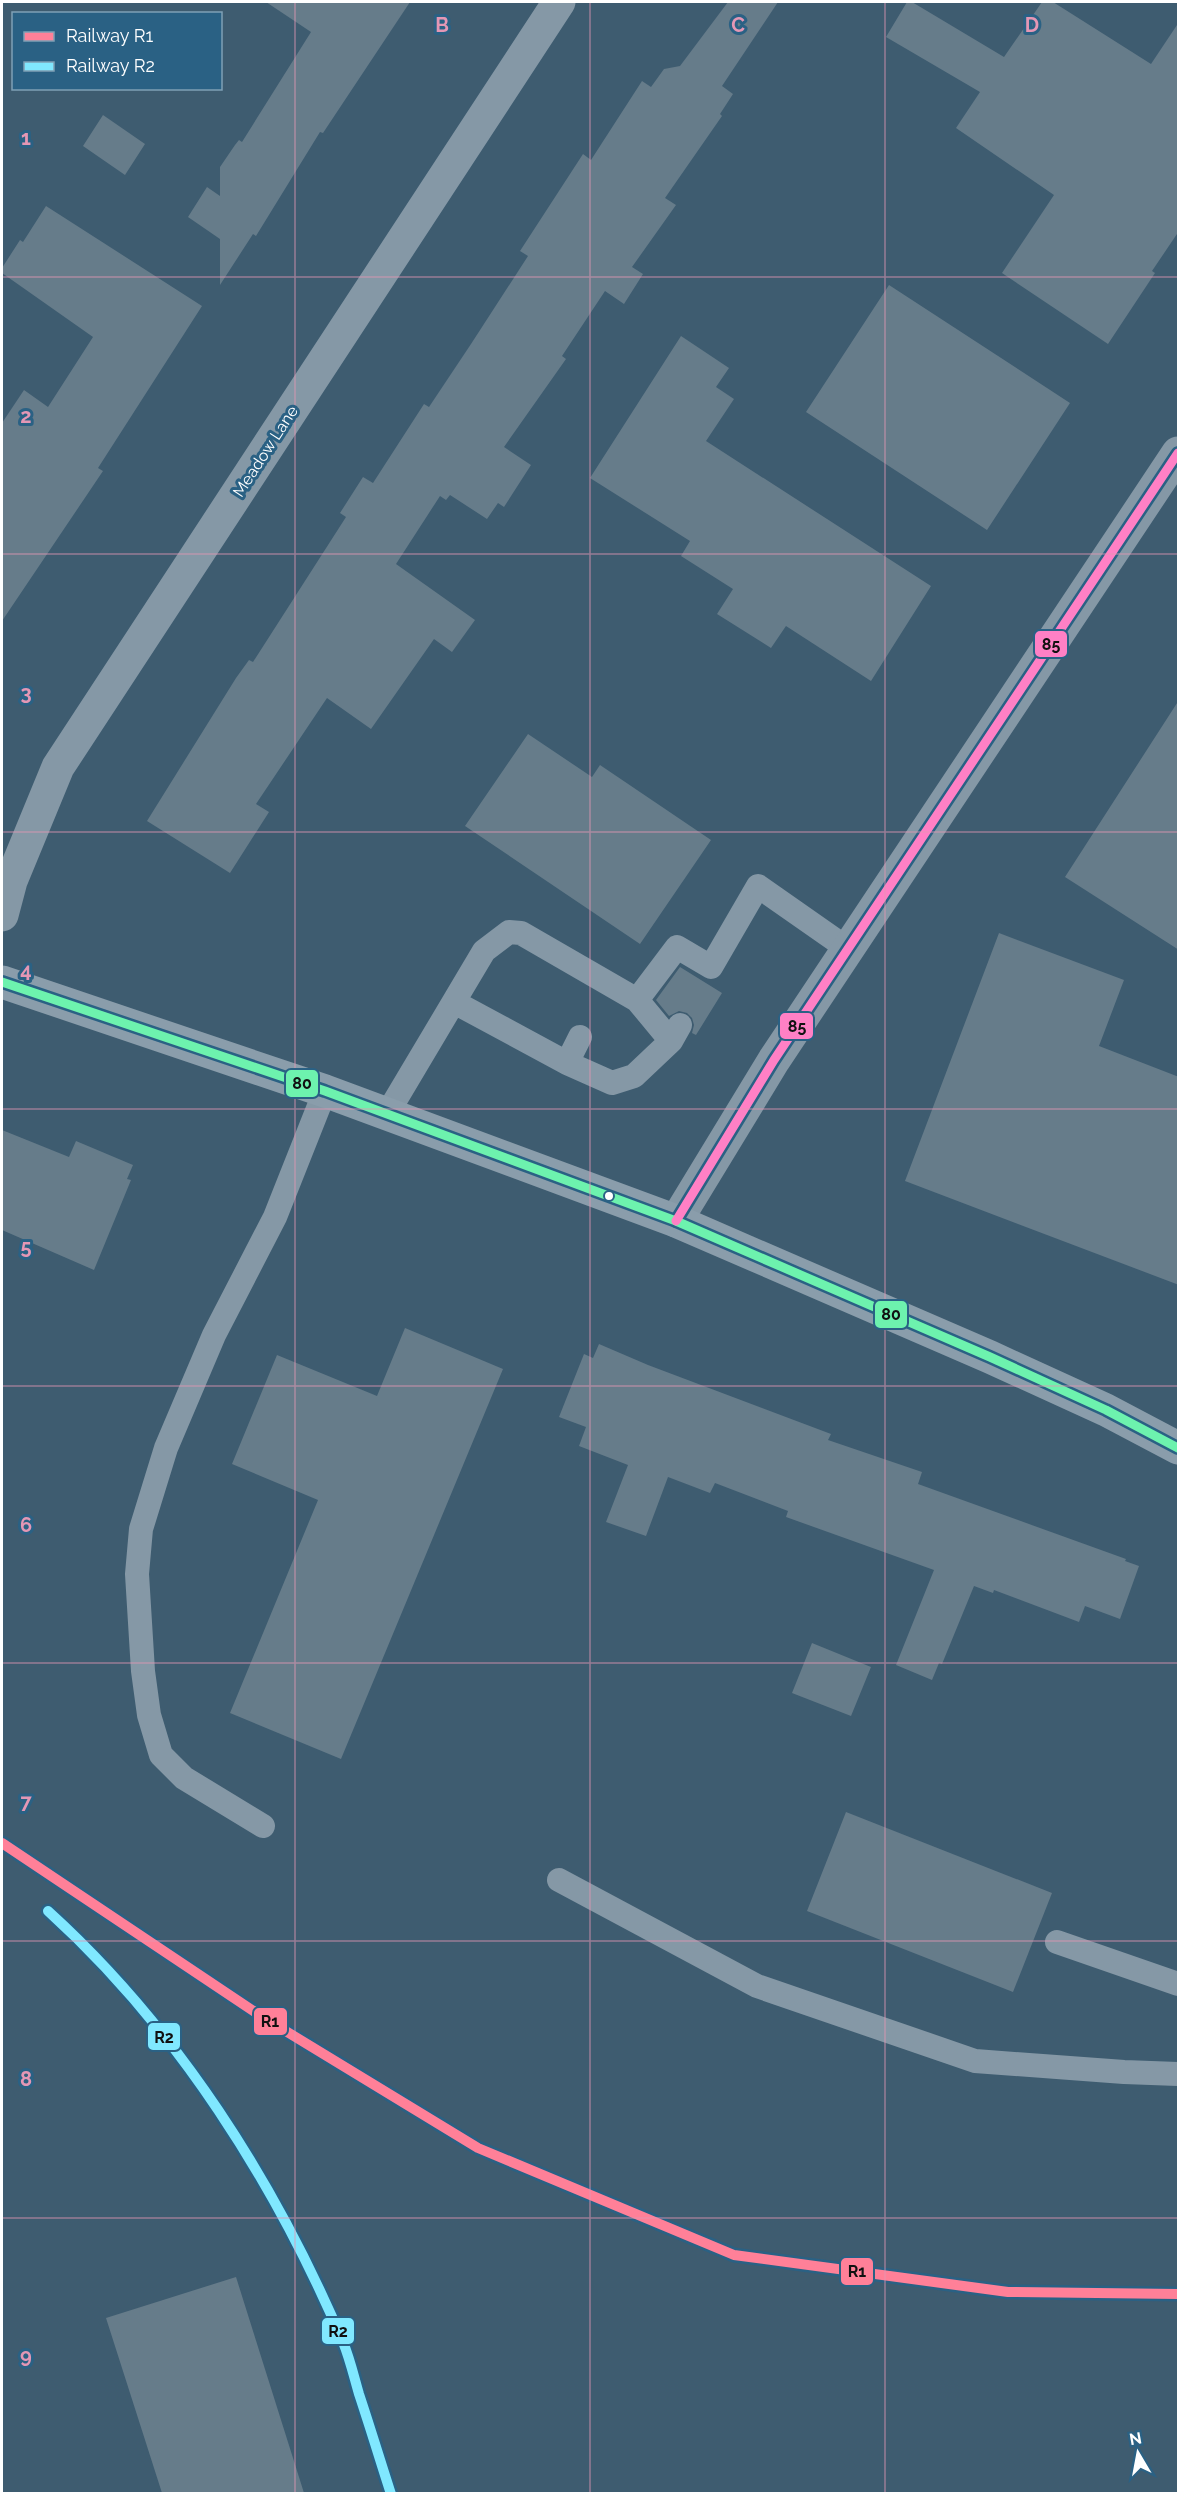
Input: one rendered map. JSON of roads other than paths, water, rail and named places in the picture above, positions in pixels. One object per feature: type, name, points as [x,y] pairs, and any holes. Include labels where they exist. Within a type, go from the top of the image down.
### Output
[{"type":"main road","points":[[2,982],[326,1091],[676,1221],[990,1357],[1106,1410],[1179,1448]]},
{"type":"street","name":"Meadow Lane","points":[[2,915],[11,881],[58,767],[559,2]]},
{"type":"street","points":[[676,1221],[774,1060],[1179,453]]},
{"type":"lane","points":[[637,1000],[677,947],[708,975],[758,886],[848,950]]},
{"type":"lane","points":[[387,1113],[484,951],[508,932],[521,933],[602,988],[637,1000],[676,1033],[634,1076],[612,1083],[567,1064],[454,1002]]},
{"type":"lane","points":[[567,1064],[580,1036]]},
{"type":"lane","points":[[263,1826],[184,1778],[161,1755],[149,1715],[137,1574],[141,1529],[166,1448],[214,1335],[275,1217],[326,1091]]},
{"type":"lane","points":[[559,1880],[757,1986],[975,2061],[1124,2073],[1179,2074]]},
{"type":"lane","points":[[1057,1942],[1179,1984]]},
{"type":"rail line","name":"R1","points":[[2,1843],[261,2016],[478,2148],[734,2255],[1008,2292],[1178,2294]]},
{"type":"rail line","name":"R2","points":[[48,1911],[139,2005],[218,2110],[254,2166],[316,2282],[343,2342],[391,2494]]}]
